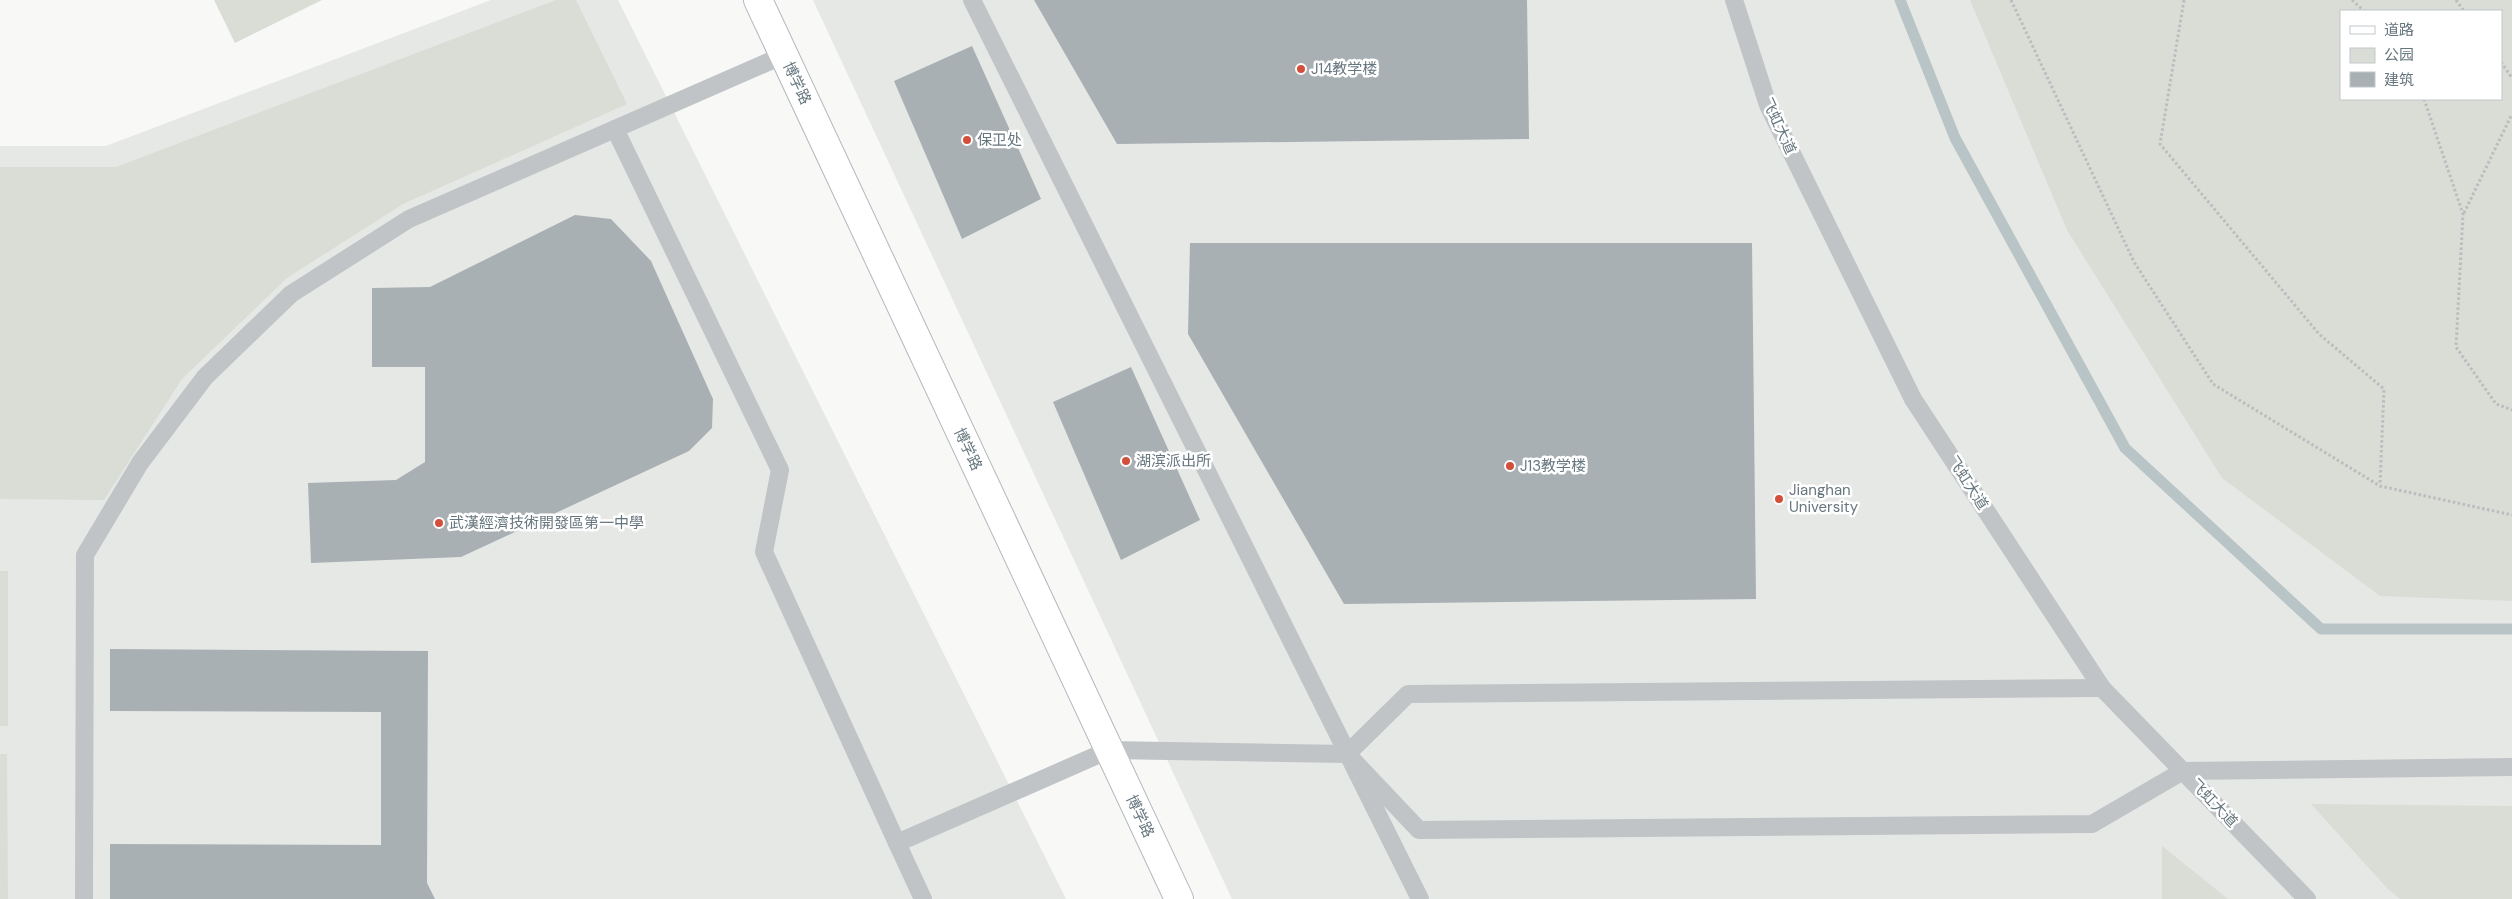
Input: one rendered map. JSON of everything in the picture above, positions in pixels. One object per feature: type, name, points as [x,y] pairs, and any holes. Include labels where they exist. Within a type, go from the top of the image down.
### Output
[{"type":"street","name":"博学路","points":[[758,0],[1179,899]]},
{"type":"lane","points":[[972,0],[1420,899]]},
{"type":"lane","name":"飞虹大道","points":[[1734,0],[1768,105],[1913,399],[2102,688],[2307,899]]},
{"type":"lane","points":[[84,899],[85,556],[140,463],[205,377],[291,294],[409,219],[784,54]]},
{"type":"lane","points":[[614,129],[780,470],[764,552],[923,899]]},
{"type":"lane","points":[[897,843],[1109,750],[1347,754],[1408,694],[2102,688]]},
{"type":"lane","points":[[1347,754],[1419,830],[2092,824],[2183,771],[2512,768]]},
{"type":"path","points":[[2011,0],[2134,262],[2213,384],[2380,486],[2512,515]]},
{"type":"path","points":[[2184,0],[2160,144],[2320,334],[2384,389],[2380,486]]},
{"type":"path","points":[[2352,0],[2363,10]]},
{"type":"path","points":[[2502,63],[2512,78]]},
{"type":"path","points":[[2424,100],[2463,214],[2456,347],[2496,404],[2512,410]]},
{"type":"path","points":[[2463,214],[2512,114]]},
{"type":"shaded area","name":"武漢經濟技術開發區第一中學","points":[[491,0],[618,0],[1066,899],[0,899],[0,146],[106,146]]},
{"type":"shaded area","name":"Jianghan University","points":[[813,0],[2512,0],[2512,899],[1232,899]]},
{"type":"green space","points":[[214,0],[322,0],[235,43]]},
{"type":"green space","points":[[556,0],[576,0],[627,104],[403,204],[287,278],[182,379],[104,500],[0,499],[0,167],[116,167]]},
{"type":"green space","points":[[1970,0],[2512,0],[2512,601],[2380,596],[2222,478],[2067,230]]},
{"type":"green space","points":[[0,571],[8,571],[8,726],[0,726]]},
{"type":"green space","points":[[0,754],[7,754],[8,899],[0,899]]},
{"type":"green space","points":[[2311,804],[2512,806],[2512,899],[2400,899],[2387,888]]},
{"type":"green space","points":[[2162,846],[2228,899],[2162,899]]},
{"type":"building","name":"J14教学楼","points":[[1034,0],[1527,0],[1529,139],[1117,144]]},
{"type":"building","name":"保卫处","points":[[972,46],[1041,199],[962,239],[894,81]]},
{"type":"building","points":[[575,215],[611,219],[651,261],[713,399],[712,428],[689,451],[461,557],[311,563],[308,483],[396,480],[425,462],[425,367],[372,367],[372,288],[430,287]]},
{"type":"building","name":"J13教学楼","points":[[1190,243],[1752,243],[1756,599],[1344,604],[1188,334]]},
{"type":"building","name":"湖滨派出所","points":[[1131,367],[1200,520],[1121,560],[1053,402]]},
{"type":"building","points":[[110,649],[428,651],[427,883],[435,899],[110,899],[110,844],[381,845],[381,712],[110,711]]},
{"type":"waterway","points":[[1900,0],[1955,138],[2125,448],[2321,629],[2512,629]]},
{"type":"place","name":"J14教学楼","points":[[1301,69]]},
{"type":"place","name":"保卫处","points":[[967,140]]},
{"type":"place","name":"湖滨派出所","points":[[1126,461]]},
{"type":"place","name":"J13教学楼","points":[[1510,466]]},
{"type":"place","name":"Jianghan University","points":[[1779,499]]},
{"type":"place","name":"武漢經濟技術開發區第一中學","points":[[439,523]]}]
